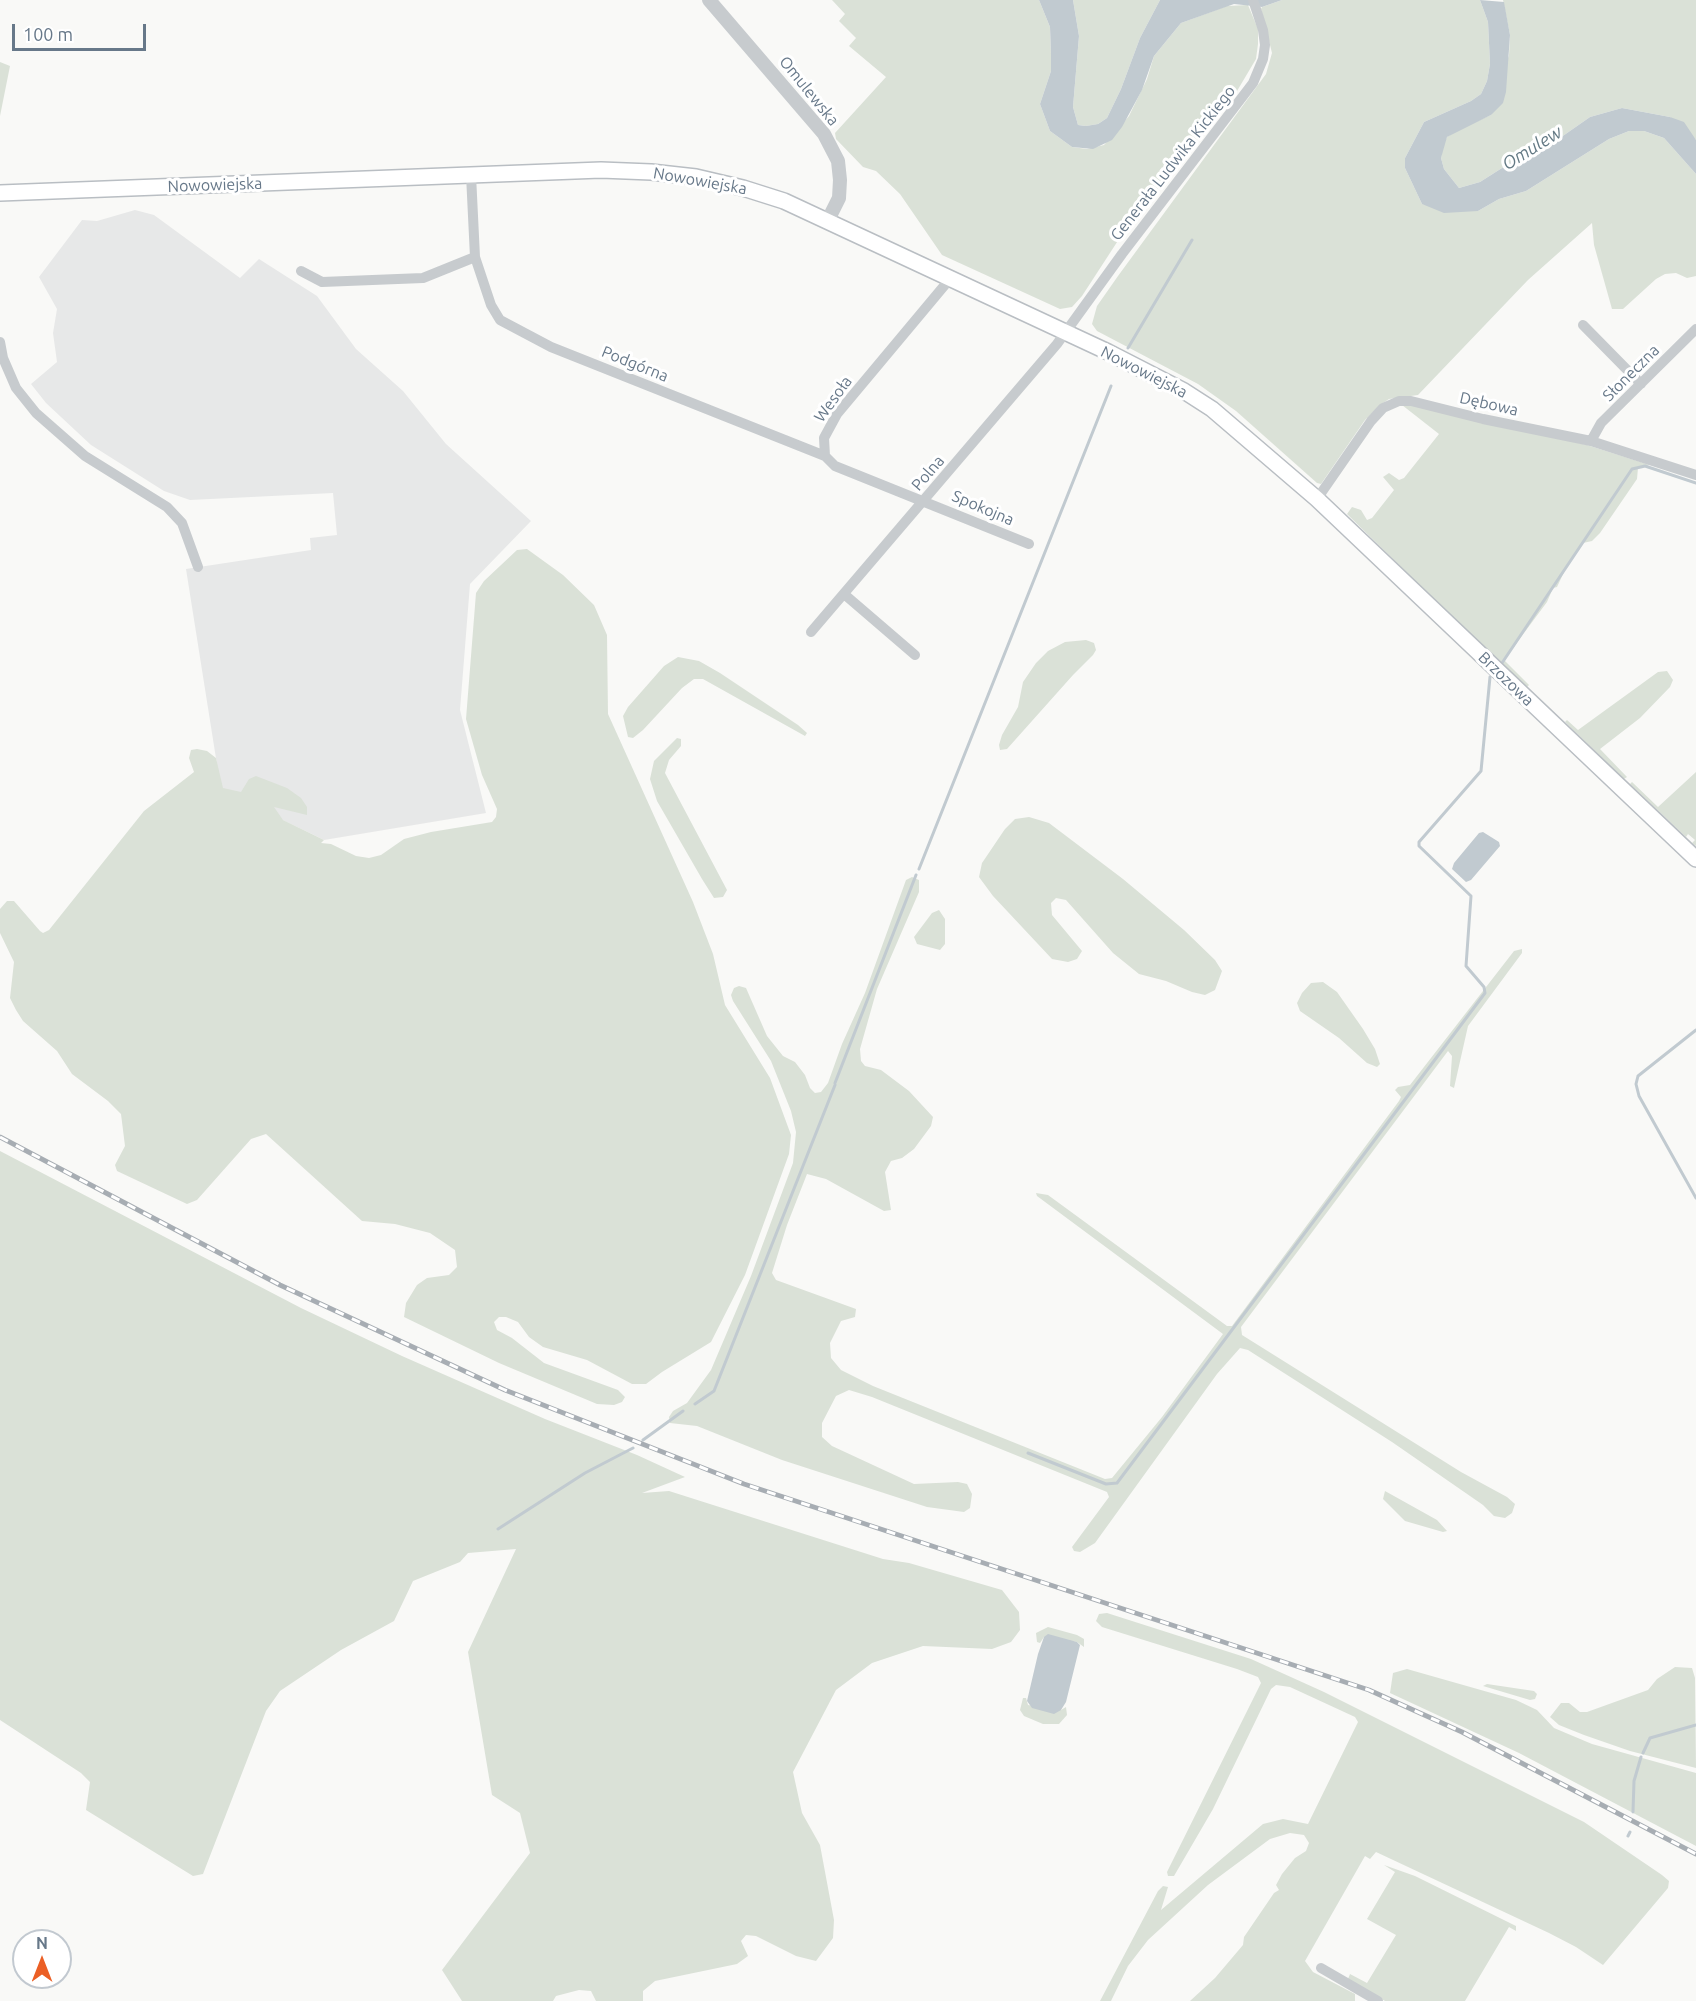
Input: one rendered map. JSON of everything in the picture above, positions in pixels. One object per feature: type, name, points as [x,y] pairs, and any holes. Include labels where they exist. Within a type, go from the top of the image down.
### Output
[{"type":"main road","name":"Nowowiejska","points":[[0,193],[602,170],[673,174],[743,188],[828,220],[1184,391],[1212,409],[1317,499]]},
{"type":"main road","name":"Brzozowa","points":[[1317,499],[1696,859]]},
{"type":"street","name":"Omulewska","points":[[709,0],[824,134],[838,161],[840,180],[839,198],[828,220]]},
{"type":"street","name":"Generała Ludwika Kickiego","points":[[1065,333],[1122,254],[1253,83],[1263,59],[1265,45],[1258,14],[1252,0]]},
{"type":"street","name":"Podgórna","points":[[471,175],[476,257],[491,305],[500,320],[516,330],[825,456]]},
{"type":"street","points":[[301,271],[322,282],[423,278],[476,257]]},
{"type":"street","name":"Wesoła","points":[[825,456],[824,438],[837,414],[949,280]]},
{"type":"street","points":[[1583,325],[1641,384]]},
{"type":"street","name":"Słoneczna","points":[[1591,441],[1601,423],[1696,329]]},
{"type":"street","name":"Polna","points":[[811,632],[1065,333]]},
{"type":"street","points":[[0,342],[3,358],[16,388],[36,413],[85,456],[167,507],[182,523],[198,567]]},
{"type":"street","name":"Dębowa","points":[[1317,499],[1371,421],[1383,408],[1399,401],[1411,401],[1483,419],[1591,441],[1696,475]]},
{"type":"street","points":[[825,456],[835,466],[925,500]]},
{"type":"street","name":"Spokojna","points":[[925,500],[1029,544]]},
{"type":"street","points":[[844,594],[915,655]]},
{"type":"street","points":[[1321,1968],[1378,2001]]},
{"type":"shaded area","points":[[832,0],[1039,0],[1050,27],[1051,54],[1051,71],[1040,104],[1050,131],[1072,147],[1087,149],[1104,145],[1129,116],[1147,79],[1154,56],[1181,23],[1227,6],[1248,5],[1258,29],[1258,44],[1256,59],[1237,91],[1121,236],[1082,296],[1072,307],[1060,309],[942,255],[900,194],[876,171],[863,167],[836,139],[835,133],[886,77],[849,46],[856,38],[839,21],[845,14]]},
{"type":"shaded area","points":[[1039,0],[1073,0],[1079,36],[1073,107],[1078,125],[1086,126],[1098,124],[1107,118],[1121,89],[1140,38],[1160,0],[1282,0],[1262,7],[1234,4],[1181,23],[1154,56],[1142,90],[1122,127],[1112,140],[1093,149],[1072,147],[1050,131],[1040,104],[1051,71],[1051,54],[1050,27]]},
{"type":"shaded area","points":[[1073,0],[1160,0],[1140,38],[1121,89],[1107,118],[1098,124],[1086,126],[1078,125],[1073,107],[1079,36]]},
{"type":"shaded area","points":[[1282,0],[1480,0],[1488,22],[1490,64],[1487,81],[1481,94],[1471,101],[1424,122],[1405,158],[1405,168],[1422,204],[1478,211],[1499,199],[1526,191],[1609,139],[1629,131],[1644,131],[1664,138],[1696,174],[1696,276],[1687,278],[1676,273],[1665,274],[1656,279],[1623,309],[1612,309],[1594,245],[1592,223],[1528,280],[1418,395],[1389,399],[1379,406],[1365,420],[1321,484],[1317,483],[1236,411],[1198,384],[1097,331],[1092,324],[1097,306],[1266,74],[1272,53],[1261,9]]},
{"type":"shaded area","points":[[1480,0],[1504,2],[1510,35],[1506,92],[1503,103],[1491,115],[1447,137],[1441,158],[1444,169],[1459,188],[1480,182],[1513,161],[1537,154],[1590,117],[1622,108],[1684,122],[1696,140],[1696,174],[1664,138],[1644,131],[1629,131],[1609,139],[1526,191],[1499,199],[1478,211],[1444,213],[1422,204],[1405,168],[1405,158],[1424,122],[1471,101],[1481,94],[1487,81],[1490,64],[1488,22]]},
{"type":"shaded area","points":[[1503,0],[1696,0],[1696,140],[1670,117],[1622,108],[1590,117],[1537,154],[1513,161],[1480,182],[1459,188],[1444,169],[1441,158],[1443,145],[1447,137],[1457,130],[1491,115],[1509,55],[1510,35]]},
{"type":"shaded area","points":[[0,62],[10,66],[0,116]]},
{"type":"shaded area","points":[[135,210],[154,215],[240,278],[259,259],[317,296],[356,349],[403,391],[446,444],[531,521],[470,584],[460,710],[486,813],[324,840],[221,790],[186,569],[311,550],[310,538],[337,535],[333,493],[190,500],[164,491],[91,445],[46,403],[31,384],[57,362],[53,333],[57,309],[39,277],[82,220],[97,221]]},
{"type":"shaded area","points":[[1407,404],[1587,445],[1650,465],[1638,468],[1637,479],[1600,533],[1592,541],[1583,543],[1557,587],[1553,588],[1547,602],[1504,660],[1529,685],[1527,687],[1468,633],[1347,514],[1352,507],[1361,510],[1367,520],[1372,518],[1394,490],[1383,477],[1389,473],[1399,480],[1404,478],[1439,434],[1402,405]]},
{"type":"shaded area","points":[[527,549],[563,575],[594,605],[607,635],[608,714],[693,902],[713,954],[725,1005],[770,1078],[791,1135],[789,1154],[745,1275],[711,1342],[646,1384],[632,1384],[587,1360],[543,1347],[529,1337],[518,1322],[506,1317],[499,1317],[494,1322],[497,1330],[512,1338],[544,1363],[618,1390],[625,1397],[622,1402],[614,1405],[597,1404],[499,1363],[404,1317],[406,1303],[417,1285],[427,1278],[449,1275],[457,1267],[455,1250],[430,1233],[395,1224],[362,1221],[266,1134],[251,1139],[197,1200],[187,1204],[117,1171],[115,1165],[125,1146],[121,1114],[108,1101],[72,1074],[57,1051],[23,1021],[10,998],[14,962],[0,933],[0,909],[7,901],[14,901],[40,931],[43,933],[49,930],[144,811],[194,772],[189,758],[191,750],[207,751],[216,758],[223,788],[241,792],[249,779],[256,776],[287,788],[301,798],[307,807],[307,815],[274,807],[283,820],[324,840],[321,843],[331,844],[356,856],[369,858],[381,855],[404,839],[431,832],[492,822],[496,817],[497,809],[482,775],[466,719],[476,593],[484,581],[517,550]]},
{"type":"shaded area","points":[[1086,640],[1094,643],[1096,650],[1093,655],[1007,749],[1000,750],[1002,735],[1018,707],[1023,682],[1036,663],[1048,651],[1065,642]]},
{"type":"shaded area","points":[[678,657],[699,661],[720,673],[807,733],[805,736],[703,679],[694,679],[682,688],[643,730],[633,738],[628,737],[623,716],[628,707],[664,666]]},
{"type":"shaded area","points":[[1667,671],[1673,680],[1670,687],[1640,718],[1600,749],[1627,777],[1624,779],[1565,722],[1567,720],[1578,730],[1658,672]]},
{"type":"shaded area","points":[[677,738],[681,739],[681,746],[669,760],[665,773],[727,890],[723,897],[714,898],[702,879],[657,801],[650,779],[654,761]]},
{"type":"shaded area","points":[[1696,772],[1696,846],[1692,843],[1695,840],[1688,834],[1686,837],[1630,784],[1632,782],[1658,807]]},
{"type":"shaded area","points":[[1029,817],[1049,823],[1123,879],[1184,930],[1215,960],[1222,971],[1215,990],[1205,995],[1139,974],[1113,953],[1066,900],[1056,898],[1051,903],[1052,915],[1082,951],[1077,959],[1068,962],[1052,959],[993,896],[979,877],[982,863],[1005,829],[1015,819]]},
{"type":"shaded area","points":[[1483,832],[1499,842],[1500,846],[1471,880],[1466,882],[1452,869],[1454,863],[1479,833]]},
{"type":"shaded area","points":[[912,877],[919,880],[919,892],[877,989],[860,1049],[861,1061],[865,1066],[881,1070],[909,1091],[933,1117],[931,1126],[914,1149],[902,1158],[891,1161],[885,1172],[891,1210],[884,1211],[826,1179],[807,1174],[787,1225],[772,1273],[776,1280],[856,1309],[855,1317],[841,1321],[830,1343],[831,1358],[841,1370],[873,1386],[1105,1479],[1112,1478],[1162,1417],[1223,1334],[1036,1193],[1048,1195],[1227,1326],[1232,1326],[1399,1101],[1401,1097],[1395,1090],[1398,1087],[1410,1085],[1514,951],[1522,949],[1522,953],[1468,1026],[1454,1088],[1450,1086],[1452,1056],[1448,1051],[1241,1327],[1242,1335],[1461,1472],[1507,1497],[1515,1504],[1512,1513],[1505,1518],[1494,1516],[1483,1505],[1392,1442],[1248,1350],[1240,1348],[1217,1374],[1095,1543],[1080,1552],[1074,1551],[1072,1547],[1109,1497],[1107,1492],[872,1397],[849,1390],[836,1396],[822,1423],[822,1437],[832,1446],[914,1484],[958,1482],[967,1484],[972,1494],[970,1508],[964,1512],[927,1507],[782,1460],[697,1426],[670,1423],[669,1417],[673,1411],[687,1403],[711,1370],[751,1276],[793,1163],[796,1132],[791,1111],[771,1061],[733,1001],[731,995],[734,988],[739,986],[746,988],[767,1036],[783,1056],[795,1062],[805,1075],[810,1088],[815,1093],[821,1092],[828,1083],[842,1044],[865,993],[906,880]]},
{"type":"shaded area","points":[[939,910],[945,919],[945,944],[940,950],[917,944],[914,937],[932,913]]},
{"type":"shaded area","points":[[1323,982],[1337,992],[1363,1029],[1375,1049],[1380,1064],[1377,1067],[1367,1063],[1339,1038],[1300,1011],[1297,1003],[1302,993],[1311,983]]},
{"type":"shaded area","points":[[0,1151],[301,1308],[402,1356],[545,1419],[637,1455],[685,1477],[642,1493],[669,1491],[883,1559],[909,1563],[1002,1590],[1019,1612],[1020,1630],[1011,1642],[992,1649],[923,1646],[872,1663],[836,1690],[793,1772],[802,1813],[820,1845],[834,1920],[833,1938],[816,1961],[796,1956],[756,1936],[746,1935],[741,1941],[748,1956],[737,1964],[655,1981],[643,1991],[643,2001],[596,2001],[591,1991],[579,1990],[556,1996],[553,2001],[462,2001],[442,1970],[530,1853],[520,1813],[492,1795],[468,1652],[516,1549],[468,1553],[460,1562],[413,1581],[394,1621],[341,1650],[280,1691],[266,1711],[203,1874],[193,1876],[86,1810],[90,1782],[81,1773],[0,1720]]},
{"type":"shaded area","points":[[1385,1491],[1437,1520],[1447,1531],[1443,1532],[1405,1521],[1383,1499]]},
{"type":"shaded area","points":[[1107,1613],[1251,1659],[1324,1692],[1584,1822],[1662,1875],[1669,1881],[1668,1888],[1603,1965],[1549,1933],[1376,1852],[1370,1859],[1365,1856],[1305,1961],[1313,1972],[1355,1994],[1355,2001],[1190,2001],[1215,1978],[1243,1945],[1244,1937],[1274,1893],[1279,1890],[1276,1885],[1282,1874],[1295,1858],[1306,1851],[1309,1843],[1304,1835],[1290,1833],[1270,1839],[1208,1885],[1148,1940],[1128,1966],[1111,2001],[1100,2001],[1158,1891],[1163,1886],[1168,1887],[1161,1910],[1263,1824],[1283,1819],[1308,1824],[1358,1722],[1355,1717],[1290,1687],[1276,1685],[1271,1689],[1213,1809],[1174,1876],[1168,1876],[1167,1872],[1261,1683],[1258,1677],[1237,1669],[1102,1627],[1096,1621],[1099,1614]]},
{"type":"shaded area","points":[[1048,1627],[1077,1635],[1084,1639],[1084,1647],[1077,1642],[1044,1637],[1040,1643],[1037,1642],[1036,1633]]},
{"type":"shaded area","points":[[1048,1634],[1077,1642],[1080,1645],[1066,1702],[1061,1710],[1054,1714],[1032,1708],[1027,1701],[1038,1654],[1044,1637]]},
{"type":"shaded area","points":[[1675,1667],[1692,1668],[1695,1678],[1696,1768],[1630,1751],[1584,1735],[1559,1725],[1550,1717],[1561,1703],[1569,1703],[1580,1712],[1587,1712],[1648,1690],[1657,1679]]},
{"type":"shaded area","points":[[1407,1669],[1516,1700],[1537,1710],[1554,1728],[1592,1744],[1696,1773],[1696,1846],[1519,1753],[1390,1693],[1393,1673]]},
{"type":"shaded area","points":[[1487,1684],[1534,1691],[1537,1694],[1535,1699],[1530,1700],[1483,1686]]},
{"type":"shaded area","points":[[1023,1698],[1026,1698],[1028,1705],[1061,1710],[1066,1707],[1067,1715],[1059,1724],[1043,1724],[1024,1716],[1020,1710]]},
{"type":"shaded area","points":[[1384,1865],[1415,1876],[1516,1926],[1516,1931],[1509,1927],[1465,2001],[1385,2001],[1348,1979],[1350,1974],[1367,1983],[1396,1935],[1367,1919],[1395,1872]]},
{"type":"waterway","points":[[1128,348],[1192,240]]},
{"type":"waterway","points":[[919,869],[1111,386]]},
{"type":"waterway","points":[[1502,663],[1632,469],[1645,466],[1696,483]]},
{"type":"waterway","points":[[1028,1453],[1106,1484],[1117,1483],[1485,993],[1484,987],[1466,966],[1471,896],[1419,846],[1419,842],[1481,771],[1490,677]]},
{"type":"waterway","points":[[835,1083],[916,875]]},
{"type":"waterway","points":[[1696,1030],[1638,1076],[1636,1084],[1639,1096],[1696,1198]]},
{"type":"waterway","points":[[695,1404],[714,1391],[835,1085]]},
{"type":"waterway","points":[[643,1440],[683,1411]]},
{"type":"waterway","points":[[498,1529],[585,1473],[633,1448]]},
{"type":"waterway","points":[[1643,1753],[1650,1738],[1696,1725]]},
{"type":"waterway","points":[[1633,1812],[1634,1781],[1641,1757]]},
{"type":"waterway","points":[[1628,1836],[1630,1832]]},
{"type":"railway","points":[[0,1137],[280,1285],[505,1390],[744,1484],[1369,1690],[1462,1732],[1696,1854]]},
{"type":"water label","name":"Omulew","points":[[1532,148]]}]
